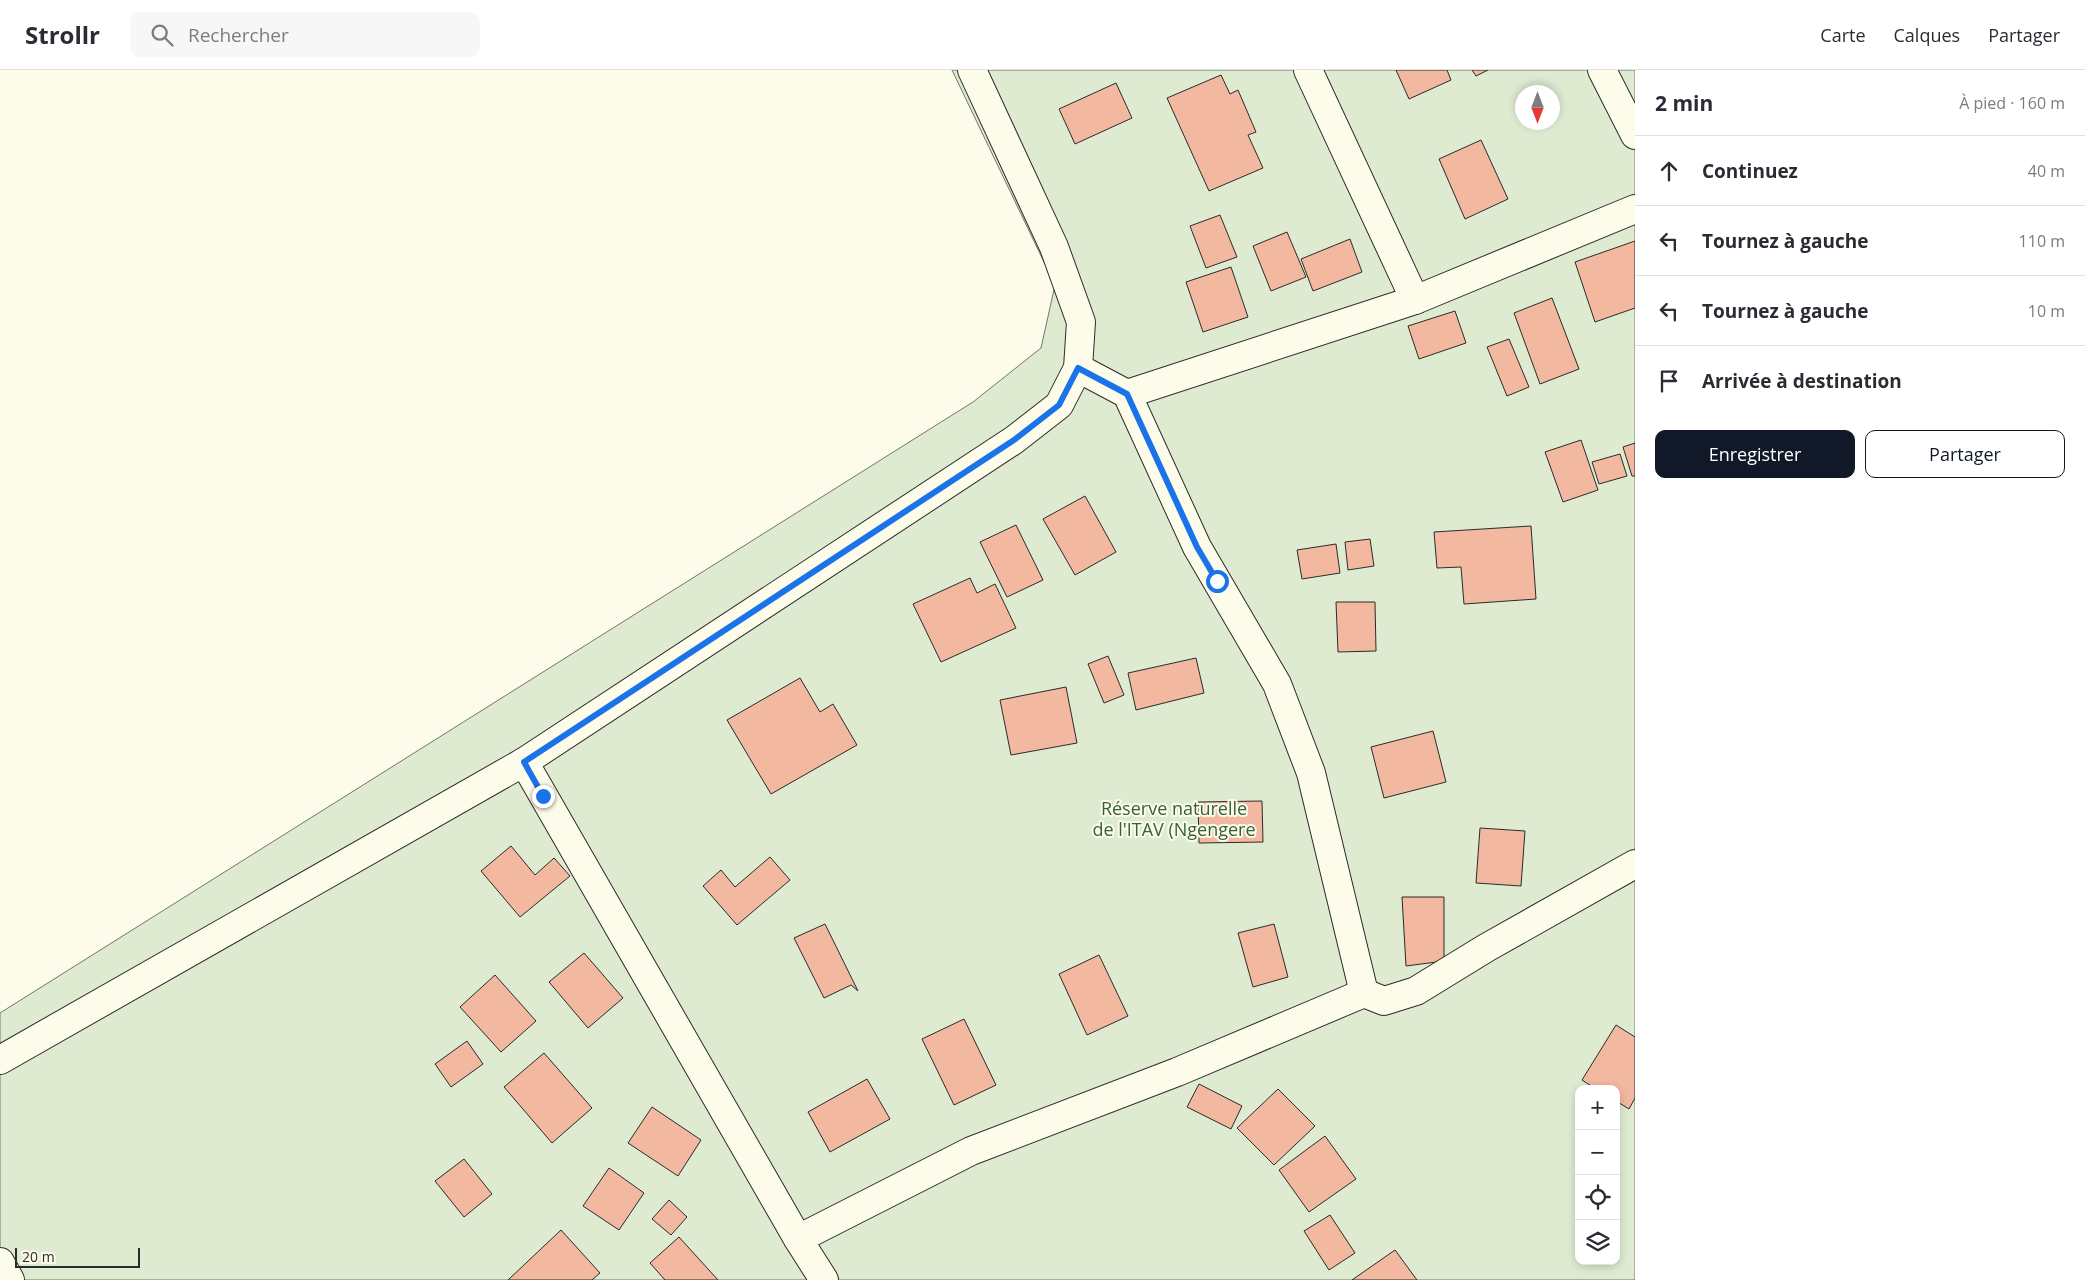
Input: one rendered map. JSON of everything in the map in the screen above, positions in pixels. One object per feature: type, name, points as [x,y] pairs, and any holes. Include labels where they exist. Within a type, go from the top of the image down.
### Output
[{"type":"street","points":[[0,1060],[524,762],[1014,440],[1059,405],[1078,368],[1081,322],[1054,247],[972,70]]},
{"type":"street","points":[[1308,70],[1415,300]]},
{"type":"street","points":[[1602,70],[1635,136]]},
{"type":"street","points":[[1127,394],[1415,300],[1635,209]]},
{"type":"street","points":[[1078,368],[1127,394],[1197,547],[1280,693],[1311,773],[1364,993]]},
{"type":"street","points":[[524,762],[798,1239],[824,1280]]},
{"type":"street","points":[[798,1239],[971,1151],[1177,1072],[1364,993],[1384,1001],[1416,991],[1486,948],[1635,864]]},
{"type":"street","points":[[0,1262],[10,1280]]},
{"type":"green space","name":"Réserve naturelle de l'ITAV (Ngengere","points":[[952,70],[1635,70],[1635,1280],[0,1280],[0,1013],[973,402],[1041,348],[1055,285]]},
{"type":"building","points":[[1396,70],[1447,70],[1451,80],[1409,99]]},
{"type":"building","points":[[1472,70],[1488,70],[1476,76]]},
{"type":"building","points":[[1221,75],[1230,94],[1238,90],[1256,132],[1248,135],[1263,168],[1209,191],[1167,98]]},
{"type":"building","points":[[1116,83],[1132,118],[1075,144],[1059,109]]},
{"type":"building","points":[[1481,140],[1508,199],[1465,219],[1439,159]]},
{"type":"building","points":[[1220,215],[1237,257],[1206,268],[1190,226]]},
{"type":"building","points":[[1287,232],[1306,277],[1271,291],[1253,246]]},
{"type":"building","points":[[1350,239],[1362,272],[1313,291],[1301,259]]},
{"type":"building","points":[[1635,241],[1635,308],[1595,322],[1575,262]]},
{"type":"building","points":[[1231,267],[1248,317],[1203,332],[1186,282]]},
{"type":"building","points":[[1552,298],[1579,369],[1540,384],[1514,313]]},
{"type":"building","points":[[1455,311],[1466,343],[1419,359],[1408,326]]},
{"type":"building","points":[[1509,339],[1529,387],[1507,396],[1487,347]]},
{"type":"building","points":[[1581,440],[1598,490],[1563,502],[1545,452]]},
{"type":"building","points":[[1635,443],[1635,476],[1632,476],[1623,447]]},
{"type":"building","points":[[1620,454],[1627,476],[1599,484],[1592,462]]},
{"type":"building","points":[[1085,496],[1116,552],[1075,575],[1043,519]]},
{"type":"building","points":[[1016,525],[1043,580],[1007,597],[980,542]]},
{"type":"building","points":[[1531,526],[1536,599],[1464,604],[1461,567],[1437,568],[1434,532]]},
{"type":"building","points":[[1370,539],[1374,566],[1348,570],[1345,542]]},
{"type":"building","points":[[1336,544],[1340,573],[1302,579],[1297,550]]},
{"type":"building","points":[[970,578],[977,593],[995,584],[1016,628],[941,662],[913,604]]},
{"type":"building","points":[[1336,602],[1375,602],[1376,651],[1338,652]]},
{"type":"building","points":[[1108,656],[1124,695],[1104,703],[1088,664]]},
{"type":"building","points":[[1196,658],[1204,693],[1136,710],[1128,673]]},
{"type":"building","points":[[800,678],[820,712],[833,704],[857,745],[771,794],[727,720]]},
{"type":"building","points":[[1066,687],[1077,743],[1011,755],[1000,700]]},
{"type":"building","points":[[1433,731],[1446,782],[1384,798],[1371,747]]},
{"type":"building","points":[[1262,801],[1263,842],[1199,843],[1198,802]]},
{"type":"building","points":[[1480,828],[1525,831],[1521,886],[1476,883]]},
{"type":"building","points":[[511,846],[535,875],[554,858],[570,876],[520,917],[481,871]]},
{"type":"building","points":[[770,857],[790,880],[737,925],[703,886],[721,870],[735,887]]},
{"type":"building","points":[[1402,897],[1444,897],[1444,961],[1406,966]]},
{"type":"building","points":[[825,924],[858,991],[851,985],[824,998],[794,938]]},
{"type":"building","points":[[1274,924],[1288,977],[1253,987],[1238,933]]},
{"type":"building","points":[[584,953],[623,998],[588,1028],[549,982]]},
{"type":"building","points":[[1099,955],[1128,1016],[1087,1035],[1059,974]]},
{"type":"building","points":[[495,975],[536,1021],[501,1052],[460,1007]]},
{"type":"building","points":[[964,1019],[996,1085],[954,1105],[922,1039]]},
{"type":"building","points":[[1616,1025],[1635,1037],[1635,1098],[1629,1109],[1620,1103],[1620,1085],[1590,1085],[1582,1080]]},
{"type":"building","points":[[467,1041],[483,1064],[451,1087],[435,1064]]},
{"type":"building","points":[[544,1053],[592,1108],[552,1143],[504,1087]]},
{"type":"building","points":[[867,1079],[890,1119],[830,1152],[808,1112]]},
{"type":"building","points":[[1199,1084],[1242,1106],[1231,1129],[1187,1107]]},
{"type":"building","points":[[1278,1089],[1315,1126],[1274,1165],[1237,1128]]},
{"type":"building","points":[[652,1107],[701,1140],[678,1176],[628,1143]]},
{"type":"building","points":[[1325,1136],[1356,1179],[1309,1212],[1279,1170]]},
{"type":"building","points":[[464,1159],[492,1194],[464,1217],[435,1181]]},
{"type":"building","points":[[609,1168],[644,1193],[619,1230],[583,1206]]},
{"type":"building","points":[[669,1200],[687,1217],[671,1235],[652,1219]]},
{"type":"building","points":[[1330,1215],[1355,1253],[1329,1270],[1304,1231]]},
{"type":"building","points":[[561,1230],[600,1273],[592,1280],[508,1280]]},
{"type":"building","points":[[679,1237],[718,1280],[665,1280],[650,1263]]},
{"type":"building","points":[[1395,1250],[1417,1280],[1352,1280]]},
{"type":"route","points":[[543,796],[524,762],[1014,440],[1059,405],[1078,368],[1127,394],[1197,547],[1217,581]]}]
